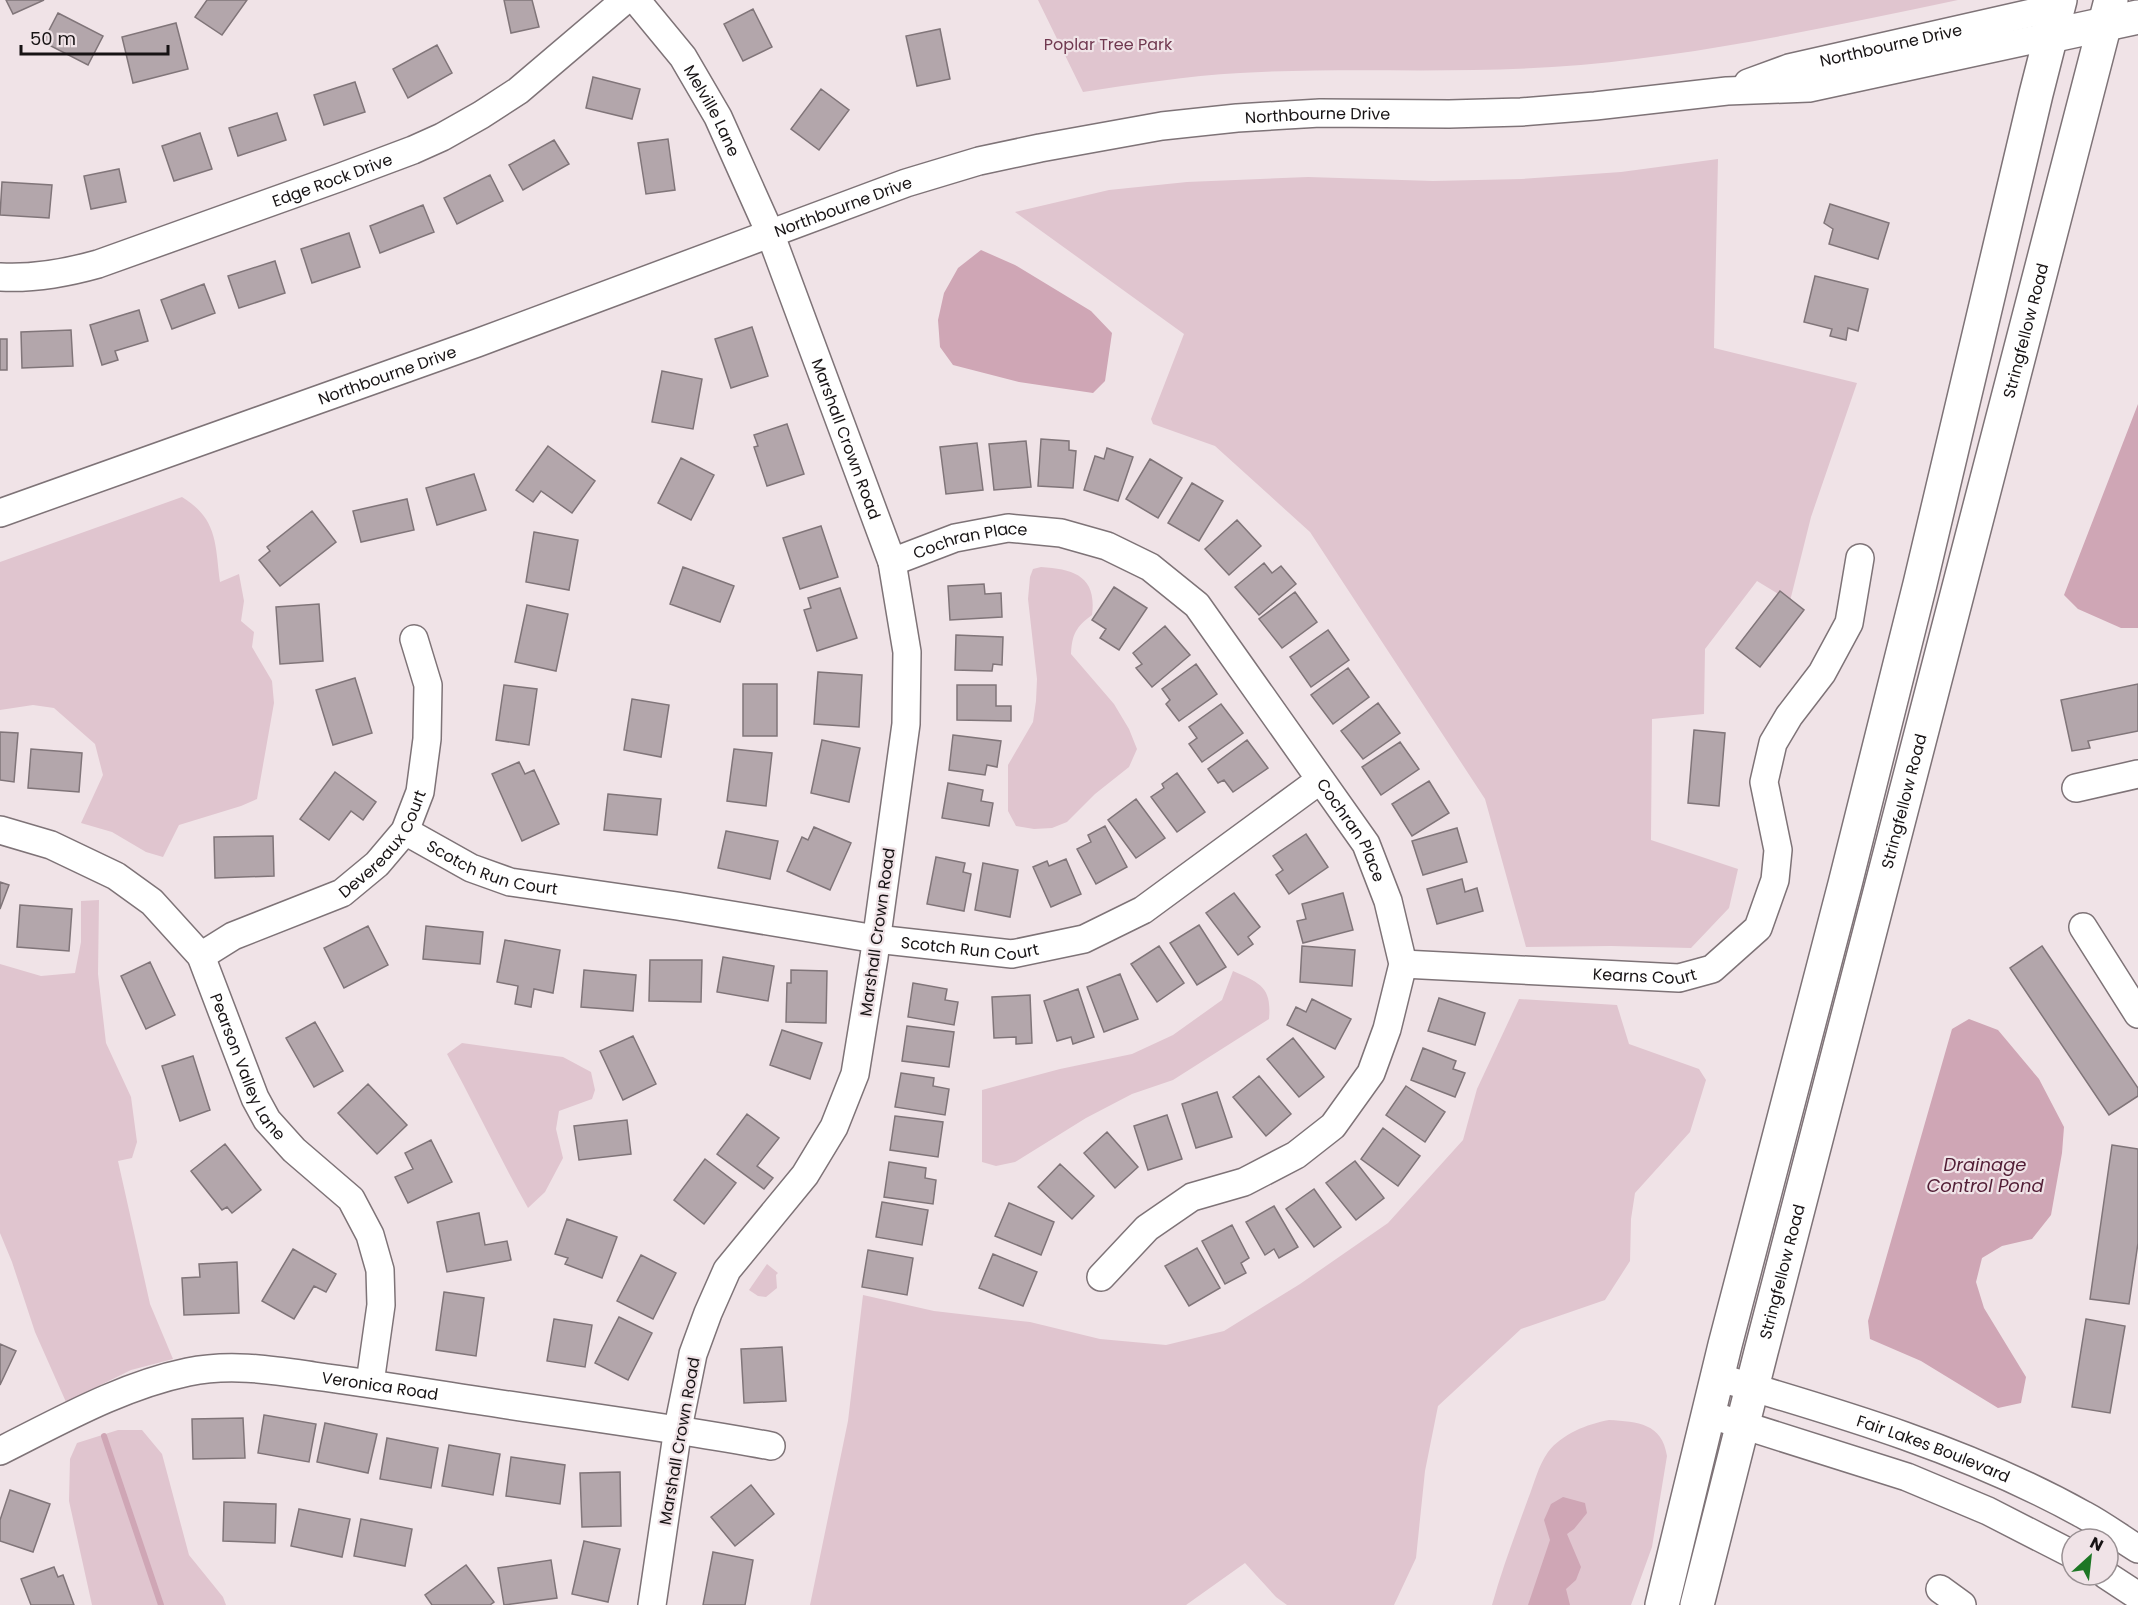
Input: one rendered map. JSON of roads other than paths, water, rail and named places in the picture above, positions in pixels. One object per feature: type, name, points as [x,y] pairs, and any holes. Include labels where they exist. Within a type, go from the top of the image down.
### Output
[{"type":"main road","points":[[1662,1605],[1717,1377],[1911,619],[2056,14],[2102,8],[2138,17]]},
{"type":"main road","name":"Stringfellow Road","points":[[1697,1605],[1901,815],[2102,8]]},
{"type":"street","name":"Edge Rock Drive","points":[[0,277],[35,277],[69,272],[98,264],[413,150],[481,115],[518,91],[625,0]]},
{"type":"street","name":"Melville Lane","points":[[636,0],[683,57],[718,117],[770,233]]},
{"type":"street","name":"Northbourne Drive","points":[[0,513],[488,339],[906,183],[979,161],[1162,126],[1237,118],[1320,113],[1521,112],[1727,91],[1809,88],[2056,14]]},
{"type":"street","name":"Marshall Crown Road","points":[[652,1605],[678,1428],[693,1354],[708,1313],[727,1270],[805,1175],[834,1127],[855,1074],[906,724],[907,652],[892,562],[770,233]]},
{"type":"street","name":"Cochran Place","points":[[892,562],[955,538],[1008,528],[1061,533],[1107,546],[1150,567],[1197,605],[1366,844],[1388,901],[1403,964],[1387,1029],[1371,1073],[1333,1126],[1296,1155],[1244,1182],[1192,1197],[1147,1228],[1101,1276]]},
{"type":"street","name":"Kearns Court","points":[[1403,964],[1679,978],[1712,969],[1758,927],[1762,918],[1775,880],[1778,850],[1764,782],[1773,743],[1789,716],[1822,673],[1849,623],[1860,558]]},
{"type":"street","name":"Devereaux Court","points":[[201,956],[233,936],[342,893],[377,864],[405,831],[420,792],[427,739],[428,685],[414,639]]},
{"type":"street","points":[[2076,788],[2138,774]]},
{"type":"street","name":"Scotch Run Court","points":[[405,831],[471,868],[510,882],[677,906],[876,939],[1012,954],[1084,939],[1143,910],[1320,780]]},
{"type":"street","name":"Pearson Valley Lane","points":[[0,830],[51,845],[116,876],[152,902],[201,956],[255,1098],[267,1120],[294,1150],[351,1199],[370,1235],[380,1270],[381,1305],[370,1383]]},
{"type":"street","points":[[2083,927],[2138,1014]]},
{"type":"street","name":"Veronica Road","points":[[0,1451],[96,1404],[141,1385],[189,1372],[251,1367],[370,1383],[584,1417],[678,1428],[771,1446]]},
{"type":"street","name":"Fair Lakes Boulevard","points":[[1717,1377],[1927,1443],[2007,1476],[2085,1515],[2138,1549]]},
{"type":"street","points":[[1708,1414],[1907,1477],[1988,1511],[2060,1548]]},
{"type":"street","points":[[2120,1584],[2138,1596]]},
{"type":"street","points":[[1940,1589],[1962,1605]]},
{"type":"water","points":[[981,250],[1015,265],[1091,311],[1112,333],[1105,381],[1093,393],[1019,382],[953,365],[940,347],[938,320],[944,293],[958,268]]},
{"type":"water","points":[[2138,404],[2138,628],[2121,628],[2078,609],[2064,595]]},
{"type":"water","name":"Drainage Control Pond","points":[[1969,1019],[1998,1030],[2039,1079],[2064,1127],[2062,1153],[2051,1215],[2032,1239],[2002,1246],[1982,1258],[1976,1282],[1984,1308],[2026,1377],[2021,1403],[1998,1408],[1921,1361],[1870,1339],[1868,1321],[1952,1029]]},
{"type":"water","points":[[1563,1497],[1585,1503],[1587,1513],[1567,1534],[1581,1567],[1576,1580],[1566,1589],[1570,1605],[1528,1605],[1550,1540],[1544,1520],[1551,1504]]},
{"type":"waterway","points":[[104,1436],[161,1605]]},
{"type":"park label","name":"Poplar Tree Park","points":[[1108,44]]}]
